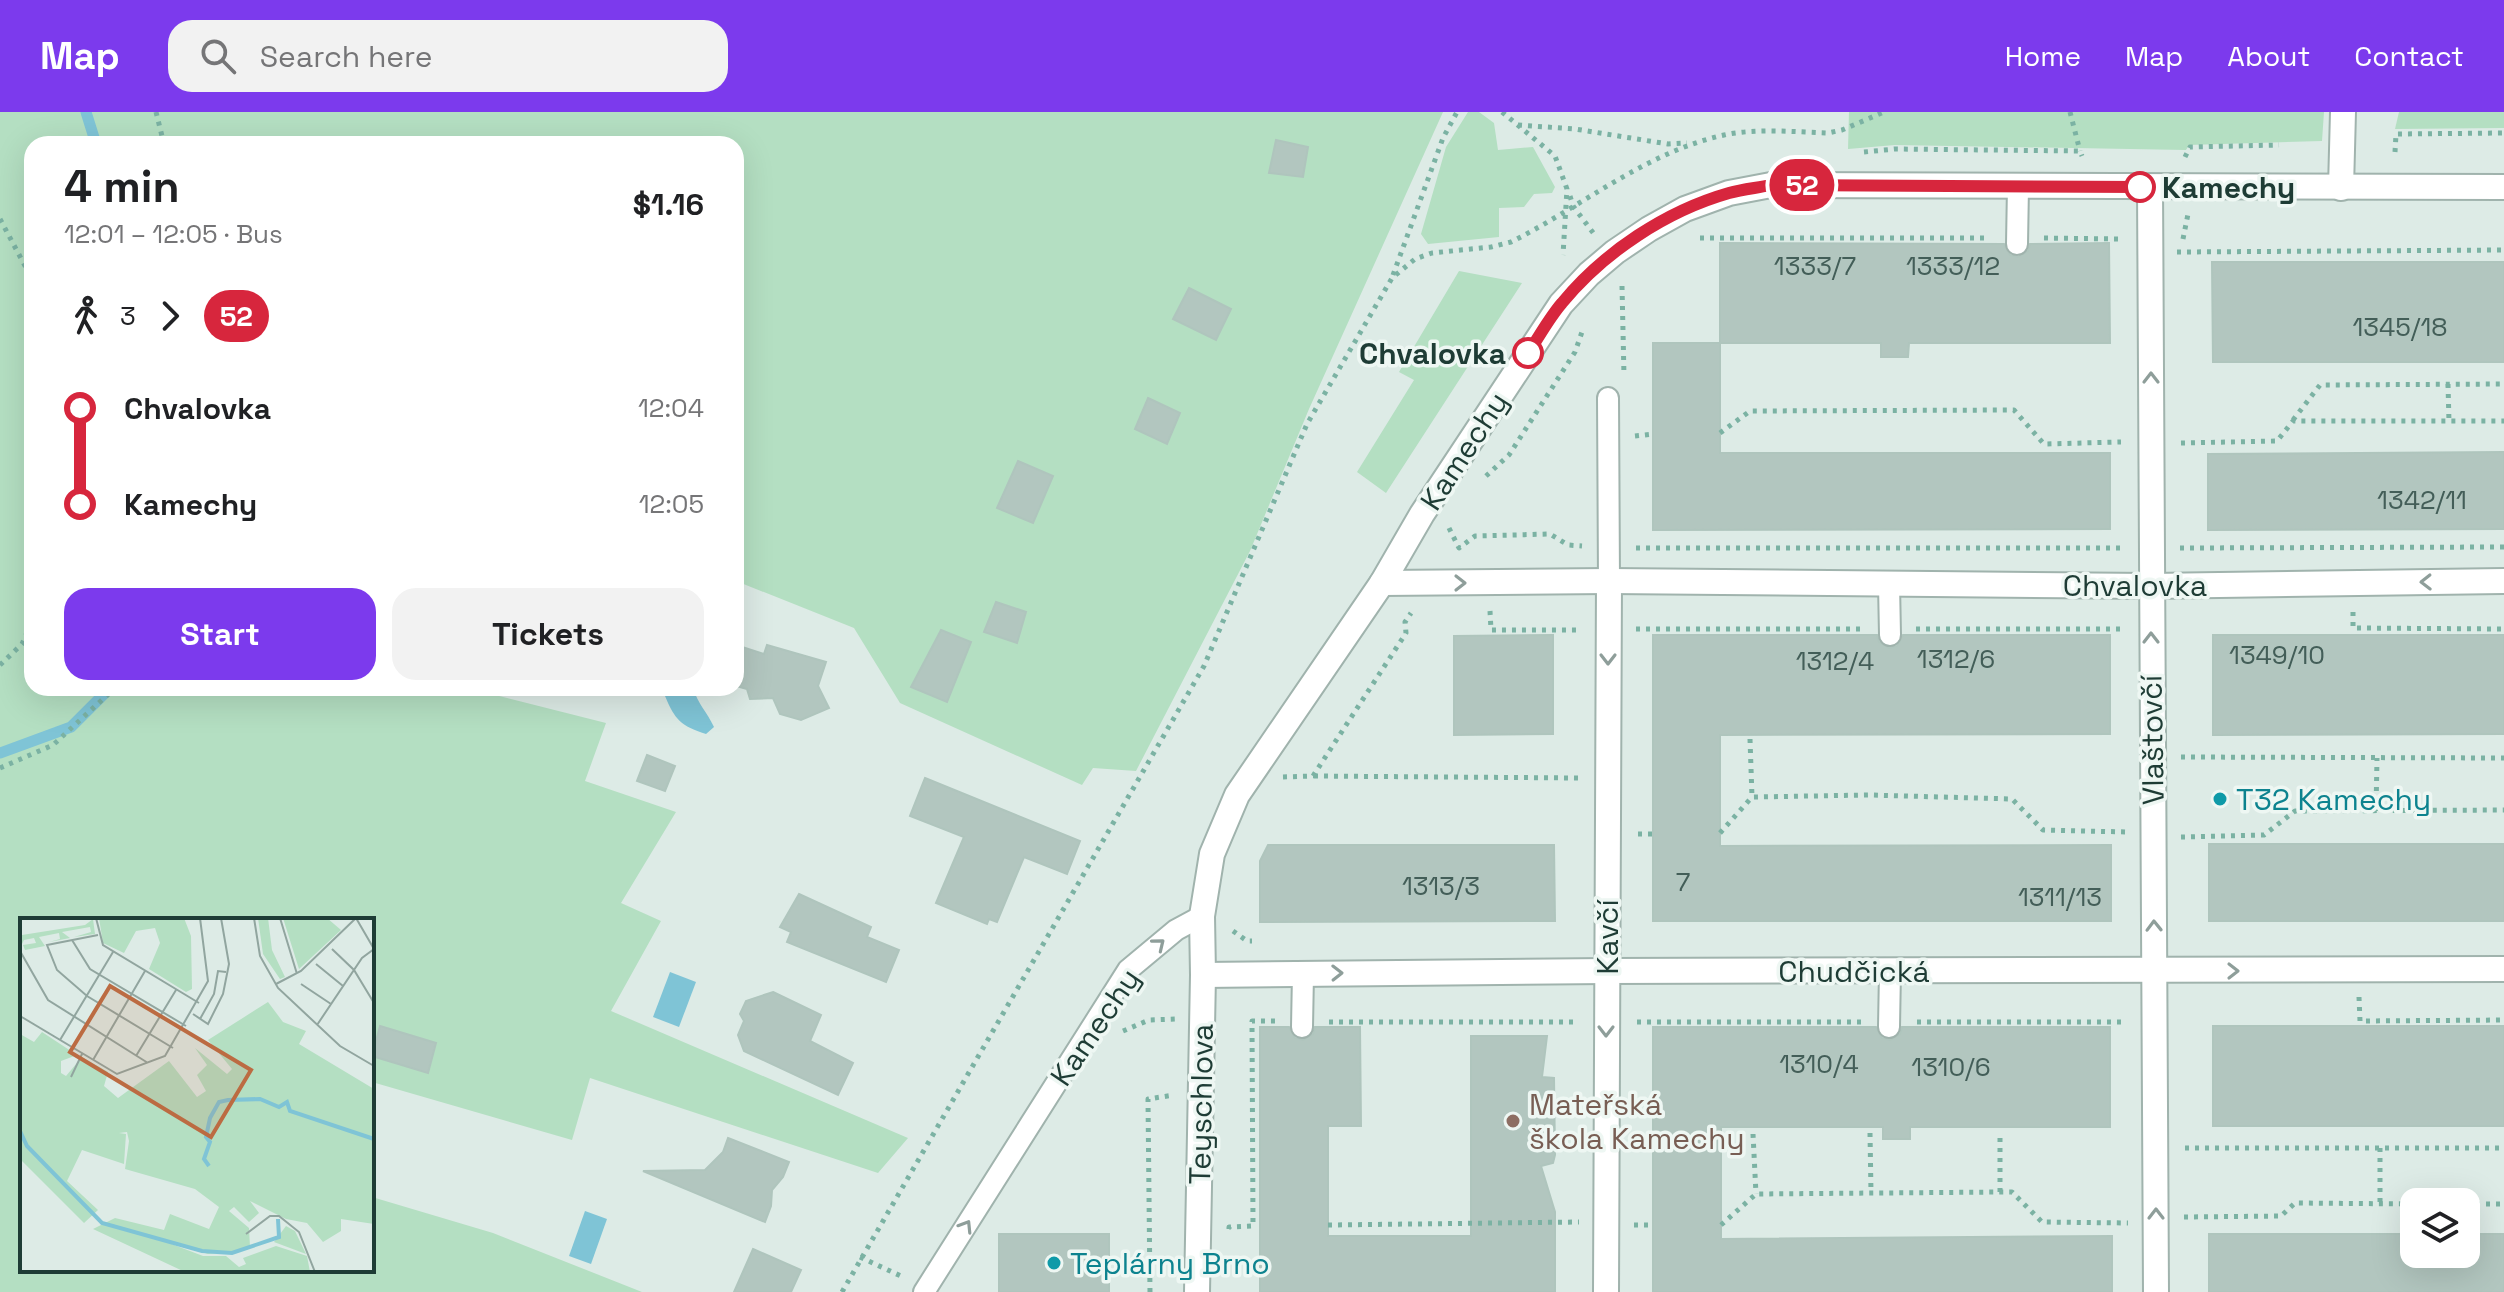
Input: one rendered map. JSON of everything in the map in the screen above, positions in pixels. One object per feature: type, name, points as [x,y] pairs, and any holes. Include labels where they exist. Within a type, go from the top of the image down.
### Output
[{"type":"street","points":[[2341,188],[2343,112]]},
{"type":"street","name":"Kamechy","points":[[1202,916],[1212,854],[1237,795],[1382,583],[1422,514],[1561,304],[1589,274],[1649,229],[1685,209],[1729,193],[1771,185],[2504,187]]},
{"type":"street","name":"Vlaštovčí","points":[[2150,187],[2156,1292]]},
{"type":"street","name":"Chvalovka","points":[[1382,583],[1609,581],[2151,586],[2504,581]]},
{"type":"street","name":"Kavčí","points":[[1606,1292],[1609,581]]},
{"type":"street","name":"Teyschlova","points":[[1197,1292],[1202,916]]},
{"type":"street","name":"Chudčická","points":[[1203,975],[2504,969]]},
{"type":"lane","points":[[2017,241],[2018,186]]},
{"type":"lane","points":[[1608,398],[1609,581]]},
{"type":"lane","points":[[1889,584],[1890,632]]},
{"type":"lane","name":"Kamechy","points":[[925,1290],[1128,970],[1176,930],[1202,916]]},
{"type":"lane","points":[[1889,1027],[1890,971]]},
{"type":"lane","points":[[1302,1024],[1303,974]]},
{"type":"path","points":[[156,112],[162,136]]},
{"type":"path","points":[[842,1292],[1204,666],[1307,424],[1392,278],[1443,138],[1457,112]]},
{"type":"path","points":[[1502,112],[1555,156],[1571,207],[1562,265]]},
{"type":"path","points":[[1392,278],[1415,259],[1432,253],[1511,242],[1692,143],[1727,134],[1828,133],[1884,112]]},
{"type":"path","points":[[2070,112],[2084,160]]},
{"type":"path","points":[[1518,125],[1575,129],[1668,144],[1692,143]]},
{"type":"path","points":[[2395,152],[2396,134],[2504,133]]},
{"type":"path","points":[[2184,159],[2190,147],[2279,145]]},
{"type":"path","points":[[1895,149],[2080,151]]},
{"type":"path","points":[[1571,207],[1595,235]]},
{"type":"path","points":[[0,219],[24,264]]},
{"type":"path","points":[[1686,238],[2017,241],[2121,238],[2150,253],[2504,250]]},
{"type":"path","points":[[1611,289],[1622,279],[1624,380]]},
{"type":"path","points":[[1480,482],[1509,455],[1575,352],[1585,325]]},
{"type":"path","points":[[2448,384],[2449,422]]},
{"type":"path","points":[[2180,443],[2277,441],[2320,385],[2504,384]]},
{"type":"path","points":[[1720,433],[1750,411],[2014,410],[2044,444],[2134,442]]},
{"type":"path","points":[[2293,421],[2504,421]]},
{"type":"path","points":[[1448,520],[1449,532],[1459,548],[1475,536],[1550,534],[1568,545],[1609,547],[2504,547]]},
{"type":"path","points":[[2353,602],[2353,628],[2504,629]]},
{"type":"path","points":[[1484,606],[1490,609],[1491,630],[1580,630],[1580,644]]},
{"type":"path","points":[[1313,776],[1406,633],[1405,622],[1414,607]]},
{"type":"path","points":[[1609,629],[1890,632],[2112,628],[2151,631]]},
{"type":"path","points":[[0,665],[24,639]]},
{"type":"path","points":[[0,768],[53,745],[106,696]]},
{"type":"path","points":[[1720,833],[1752,797],[1750,739]]},
{"type":"path","points":[[2179,741],[2179,757],[2504,758]]},
{"type":"path","points":[[2376,811],[2377,758]]},
{"type":"path","points":[[1581,763],[1581,794]]},
{"type":"path","points":[[1281,777],[1581,778]]},
{"type":"path","points":[[1752,797],[1870,795],[2012,799],[2043,830],[2136,832]]},
{"type":"path","points":[[2179,837],[2264,835],[2295,811],[2504,810]]},
{"type":"path","points":[[2179,821],[2179,851]]},
{"type":"path","points":[[1229,919],[1231,929],[1247,941],[1262,941]]},
{"type":"path","points":[[2359,995],[2360,1021],[2504,1020]]},
{"type":"path","points":[[1121,1032],[1149,1020],[1178,1018]]},
{"type":"path","points":[[1229,1240],[1229,1227],[1256,1226],[1252,1021],[1302,1024],[1579,1022]]},
{"type":"path","points":[[1150,1292],[1148,1099],[1179,1095]]},
{"type":"path","points":[[2000,1132],[2000,1192]]},
{"type":"path","points":[[1870,1133],[1871,1193]]},
{"type":"path","points":[[1753,1134],[1756,1194]]},
{"type":"path","points":[[2156,1148],[2504,1148]]},
{"type":"path","points":[[2380,1148],[2380,1203]]},
{"type":"path","points":[[1721,1225],[1756,1194],[2000,1192],[2012,1192],[2042,1222],[2136,1223]]},
{"type":"path","points":[[2181,1218],[2281,1216],[2295,1203],[2400,1204]]},
{"type":"path","points":[[2480,1204],[2504,1204]]},
{"type":"path","points":[[1328,1225],[1581,1222]]},
{"type":"path","points":[[860,1257],[925,1290]]},
{"type":"green space","points":[[0,112],[1443,112],[1309,409],[1250,551],[1136,771],[1093,768],[1082,785],[900,703],[854,628],[744,584],[744,136],[24,136],[24,696],[500,696],[606,723],[585,781],[676,812],[621,903],[661,921],[611,1011],[908,1138],[878,1173],[590,1078],[572,1140],[374,1083],[374,918],[20,918],[20,1272],[374,1272],[374,1198],[493,1233],[642,1292],[0,1292]]},
{"type":"green space","points":[[1468,112],[1479,112],[1494,123],[1498,150],[1533,147],[1555,187],[1552,193],[1534,194],[1524,207],[1499,208],[1499,237],[1428,244],[1421,234],[1446,147]]},
{"type":"green space","points":[[1849,112],[2324,112],[2322,141],[2189,145],[2186,150],[1895,145],[1848,149]]},
{"type":"green space","points":[[2399,112],[2504,112],[2504,128],[2395,129]]},
{"type":"green space","points":[[1459,271],[1522,283],[1386,493],[1357,472],[1414,380],[1399,372]]},
{"type":"water","points":[[665,696],[696,696],[714,727],[706,734],[690,728],[672,711]]},
{"type":"water","points":[[670,972],[696,982],[679,1027],[653,1017]]},
{"type":"water","points":[[585,1211],[607,1219],[591,1264],[569,1256]]},
{"type":"building","points":[[1276,140],[1308,147],[1303,177],[1269,173]]},
{"type":"building","points":[[1720,243],[2004,244],[2010,255],[2018,257],[2028,251],[2030,244],[2109,243],[2110,343],[1909,343],[1908,357],[1881,357],[1881,343],[1720,343]]},
{"type":"building","points":[[2212,262],[2504,262],[2504,362],[2213,362]]},
{"type":"building","points":[[1189,288],[1231,309],[1216,340],[1173,319]]},
{"type":"building","points":[[1653,343],[1720,343],[1720,453],[2110,453],[2110,529],[1653,530]]},
{"type":"building","points":[[1148,398],[1180,413],[1167,444],[1135,429]]},
{"type":"building","points":[[2504,452],[2504,529],[2208,530],[2208,454]]},
{"type":"building","points":[[1018,461],[1053,476],[1033,523],[997,508]]},
{"type":"building","points":[[996,602],[1026,612],[1017,643],[984,632]]},
{"type":"building","points":[[941,630],[971,642],[947,702],[911,687]]},
{"type":"building","points":[[1553,635],[1553,734],[1454,735],[1454,636]]},
{"type":"building","points":[[1653,635],[1877,635],[1879,642],[1889,648],[1897,646],[1903,635],[2110,635],[2110,734],[1720,735],[1720,846],[2111,845],[2111,921],[1653,921]]},
{"type":"building","points":[[2213,635],[2504,635],[2504,734],[2213,735]]},
{"type":"building","points":[[767,645],[826,662],[818,686],[829,708],[801,720],[780,714],[773,698],[750,699],[744,688],[744,648],[764,654]]},
{"type":"building","points":[[647,755],[675,766],[665,791],[637,781]]},
{"type":"building","points":[[925,778],[1080,841],[1067,874],[1024,857],[997,922],[989,919],[987,924],[936,903],[964,837],[910,816]]},
{"type":"building","points":[[2209,844],[2504,844],[2504,921],[2209,921]]},
{"type":"building","points":[[1268,845],[1554,845],[1555,921],[1260,922],[1260,861]]},
{"type":"building","points":[[799,894],[871,927],[867,937],[899,950],[886,982],[787,942],[791,932],[780,927]]},
{"type":"building","points":[[773,992],[821,1015],[810,1041],[853,1063],[838,1095],[744,1051],[738,1035],[744,1021],[740,1014],[746,1001]]},
{"type":"building","points":[[380,1026],[436,1043],[428,1073],[374,1057]]},
{"type":"building","points":[[2213,1026],[2504,1026],[2504,1126],[2213,1126]]},
{"type":"building","points":[[1260,1027],[1289,1027],[1295,1038],[1303,1040],[1313,1034],[1315,1027],[1360,1027],[1361,1126],[1328,1126],[1328,1236],[1471,1236],[1471,1036],[1547,1036],[1542,1077],[1554,1078],[1555,1155],[1553,1163],[1541,1166],[1555,1212],[1555,1292],[1260,1292]]},
{"type":"building","points":[[1653,1027],[1876,1027],[1882,1038],[1890,1040],[1900,1034],[1902,1027],[2110,1027],[2110,1127],[1910,1127],[1910,1139],[1883,1139],[1883,1127],[1721,1127],[1721,1239],[2112,1236],[2112,1292],[1653,1292]]},
{"type":"building","points":[[728,1138],[789,1162],[783,1177],[772,1190],[771,1206],[765,1222],[643,1171],[705,1170],[723,1152]]},
{"type":"building","name":"Teplárny Brno","points":[[999,1234],[1109,1234],[1109,1292],[999,1292]]},
{"type":"building","points":[[2209,1234],[2400,1234],[2400,1268],[2480,1268],[2480,1234],[2504,1234],[2504,1292],[2209,1292]]},
{"type":"building","points":[[753,1249],[801,1270],[791,1292],[734,1292]]},
{"type":"waterway","points":[[86,112],[94,136]]},
{"type":"waterway","points":[[0,753],[71,727],[102,696]]},
{"type":"bus line","name":"52","points":[[1528,353],[1561,304],[1615,252],[1685,209],[1729,193],[1771,185],[2140,187]]},
{"type":"place","name":"Kamechy","points":[[2140,187]]},
{"type":"place","name":"Chvalovka","points":[[1528,353]]},
{"type":"place","name":"T32 Kamechy","points":[[2220,799]]},
{"type":"place","name":"Mateřská škola Kamechy","points":[[1513,1121]]},
{"type":"place","name":"Teplárny Brno","points":[[1054,1263]]}]
